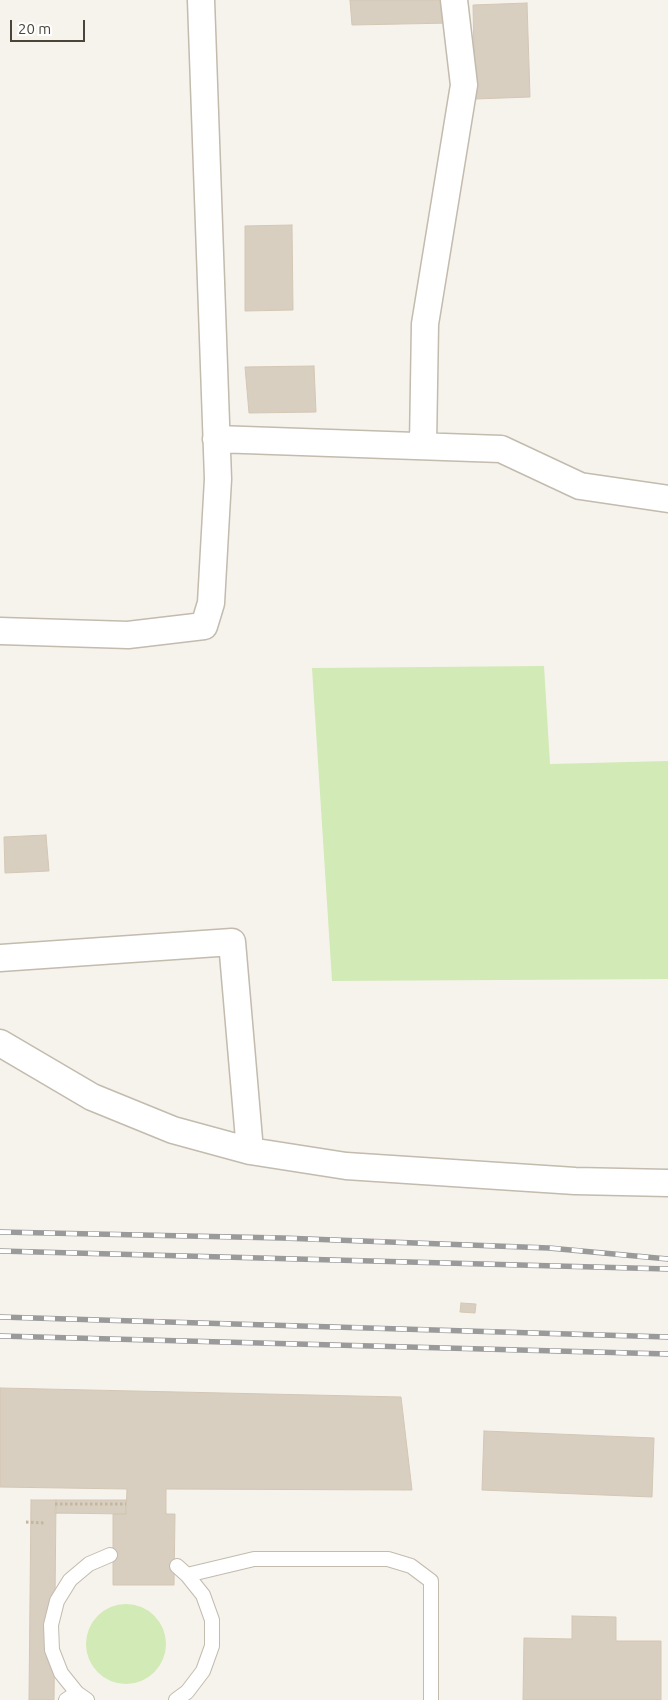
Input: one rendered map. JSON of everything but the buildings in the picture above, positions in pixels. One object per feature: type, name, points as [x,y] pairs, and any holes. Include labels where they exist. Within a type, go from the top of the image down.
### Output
[{"type":"street","points":[[0,631],[128,635],[204,626],[211,604],[218,479],[201,0]]},
{"type":"street","points":[[423,445],[425,324],[464,85],[454,0]]},
{"type":"street","points":[[216,439],[501,449],[580,486],[668,499]]},
{"type":"street","points":[[0,958],[232,942],[250,1151]]},
{"type":"street","points":[[0,1043],[92,1097],[172,1130],[250,1151],[346,1166],[575,1181],[668,1183]]},
{"type":"lane","points":[[77,1698],[61,1673],[52,1650],[51,1625],[57,1601],[70,1580],[89,1564],[110,1555]]},
{"type":"lane","points":[[186,1697],[203,1671],[212,1646],[212,1620],[203,1595],[182,1570],[254,1559],[388,1559],[411,1566],[432,1581],[431,1700]]},
{"type":"path","points":[[55,1504],[126,1504]]},
{"type":"path","points":[[26,1522],[44,1523]]},
{"type":"green space","points":[[544,666],[550,764],[668,761],[668,979],[332,981],[312,668]]},
{"type":"green space","points":[[126,1604],[141,1607],[154,1616],[163,1629],[166,1644],[163,1659],[154,1672],[141,1681],[126,1684],[111,1681],[98,1672],[89,1659],[86,1644],[89,1629],[98,1616],[111,1607]]},
{"type":"railway","points":[[0,1232],[282,1238],[549,1248],[668,1259]]},
{"type":"railway","points":[[0,1251],[668,1269]]},
{"type":"railway","points":[[0,1317],[668,1337]]},
{"type":"railway","points":[[0,1336],[668,1354]]}]
